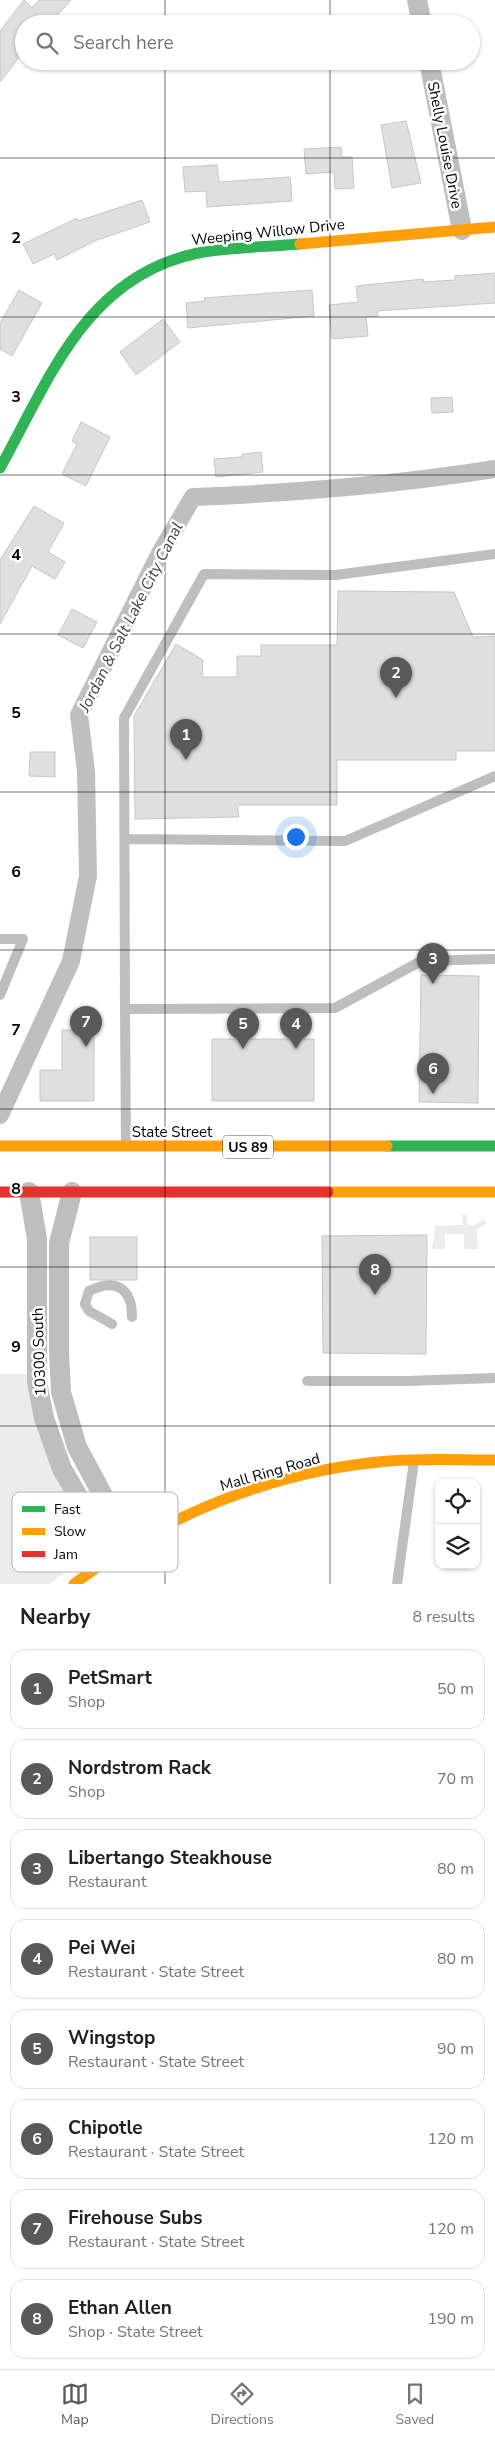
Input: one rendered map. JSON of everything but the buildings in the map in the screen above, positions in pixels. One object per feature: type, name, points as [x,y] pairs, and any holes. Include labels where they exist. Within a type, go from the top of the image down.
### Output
[{"type":"street","points":[[417,0],[420,15]]},
{"type":"street","name":"Shelly Louise Drive","points":[[431,70],[462,230]]},
{"type":"street","name":"Weeping Willow Drive","points":[[0,468],[79,327],[107,297],[140,273],[159,264],[198,253],[495,227]]},
{"type":"street","name":"State Street","points":[[0,1146],[495,1146]]},
{"type":"street","points":[[0,1192],[495,1192]]},
{"type":"street","name":"10300 South","points":[[29,1192],[37,1239],[37,1382],[44,1418],[62,1469],[75,1492]]},
{"type":"street","name":"10300 South","points":[[72,1192],[59,1243],[61,1392],[76,1447],[101,1492]]},
{"type":"street","name":"Mall Ring Road","points":[[178,1522],[208,1507],[286,1480],[373,1462],[495,1460]]},
{"type":"street","name":"Mall Ring Road","points":[[74,1584],[91,1572]]},
{"type":"lane","points":[[126,1147],[124,718],[204,574],[336,575],[495,554]]},
{"type":"lane","points":[[126,838],[345,841],[495,776]]},
{"type":"lane","points":[[0,939],[23,940],[0,995]]},
{"type":"lane","points":[[125,1009],[335,1008],[420,961],[495,959]]},
{"type":"lane","points":[[112,1324],[89,1312],[86,1304],[89,1292],[99,1286],[117,1286],[125,1291],[132,1302],[132,1318]]},
{"type":"lane","points":[[307,1381],[407,1381],[495,1378]]},
{"type":"lane","points":[[397,1584],[414,1460]]},
{"type":"shaded area","points":[[462,1215],[466,1215],[468,1225],[473,1226],[484,1219],[486,1224],[477,1230],[478,1249],[464,1249],[464,1234],[445,1234],[445,1249],[432,1249],[435,1226],[463,1225]]},
{"type":"shaded area","points":[[0,1374],[29,1374],[73,1492],[12,1492],[12,1572],[65,1572],[50,1584],[0,1584]]},
{"type":"waterway","name":"Jordan & Salt Lake City Canal","points":[[0,1115],[71,961],[88,876],[86,771],[79,715],[159,555],[193,497],[269,493],[420,480],[495,469]]},
{"type":"traffic: fast","points":[[0,468],[55,366],[76,335],[99,307],[127,284],[159,265],[198,253],[236,248],[300,244]]},
{"type":"traffic: fast","points":[[387,1146],[495,1146]]},
{"type":"traffic: slow","points":[[300,244],[495,227]]},
{"type":"traffic: slow","points":[[0,1146],[387,1146]]},
{"type":"traffic: slow","points":[[328,1192],[495,1192]]},
{"type":"traffic: slow","points":[[178,1520],[223,1500],[263,1486],[305,1474],[347,1466],[429,1459],[495,1460]]},
{"type":"traffic: slow","points":[[74,1584],[90,1572]]},
{"type":"traffic: jam","points":[[0,1192],[328,1192]]},
{"type":"place","name":"Nordstrom Rack","points":[[396,698]]},
{"type":"place","name":"PetSmart","points":[[186,760]]},
{"type":"place","name":"Libertango Steakhouse","points":[[433,984]]},
{"type":"place","name":"Firehouse Subs","points":[[86,1047]]},
{"type":"place","name":"Wingstop","points":[[243,1049]]},
{"type":"place","name":"Pei Wei","points":[[296,1049]]},
{"type":"place","name":"Chipotle","points":[[433,1094]]},
{"type":"place","name":"Ethan Allen","points":[[375,1295]]}]
